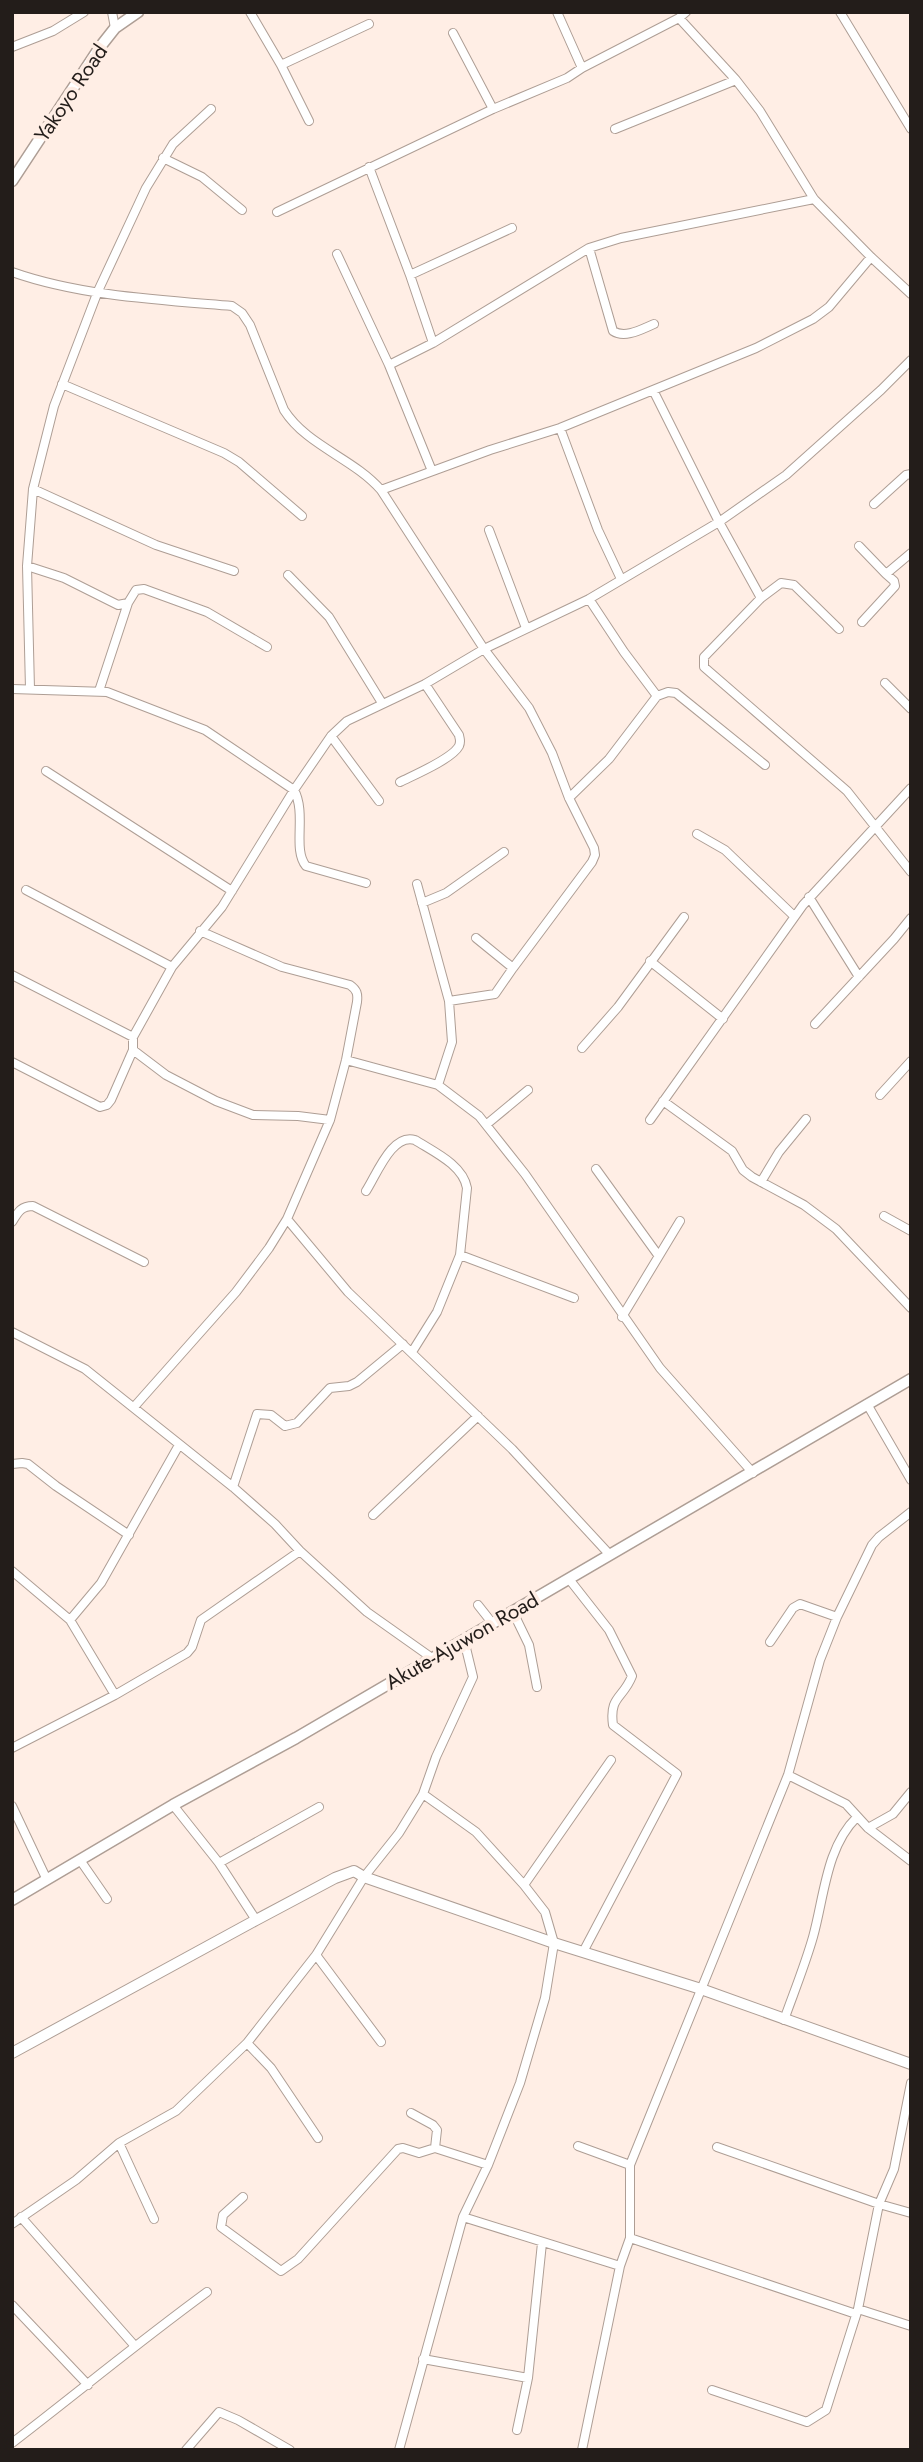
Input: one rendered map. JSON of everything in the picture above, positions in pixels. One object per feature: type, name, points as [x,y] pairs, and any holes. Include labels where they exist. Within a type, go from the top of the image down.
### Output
[{"type":"main road","name":"Yakoyo Road","points":[[12,181],[62,107],[83,70],[116,28],[138,12]]},
{"type":"main road","name":"Akute-Ajuwon Road","points":[[12,1900],[173,1805],[296,1738],[493,1624],[911,1379]]},
{"type":"street","points":[[12,47],[53,31],[84,12]]},
{"type":"street","points":[[112,12],[116,28]]},
{"type":"street","points":[[250,12],[309,121]]},
{"type":"street","points":[[557,12],[582,68]]},
{"type":"street","points":[[840,12],[910,125]]},
{"type":"street","points":[[277,212],[493,109],[567,78],[683,15],[760,111],[814,199],[911,293]]},
{"type":"street","points":[[281,65],[369,24]]},
{"type":"street","points":[[453,33],[493,109]]},
{"type":"street","points":[[615,129],[737,80]]},
{"type":"street","points":[[30,689],[27,566],[33,489],[62,384],[97,291],[163,158],[173,144],[211,109]]},
{"type":"street","points":[[163,158],[202,177],[242,210]]},
{"type":"street","points":[[369,167],[433,343]]},
{"type":"street","points":[[389,365],[433,343],[589,248],[621,238],[814,199]]},
{"type":"street","points":[[410,275],[513,228]]},
{"type":"street","points":[[589,248],[613,331],[627,334],[654,324]]},
{"type":"street","points":[[337,254],[389,365],[432,471]]},
{"type":"street","points":[[381,490],[490,450],[560,428],[757,348],[813,319],[828,307],[871,257]]},
{"type":"street","points":[[12,272],[40,282],[97,291],[232,306],[242,313],[250,325],[290,421],[370,477],[381,490],[484,649],[529,708],[552,753],[595,855],[495,994],[449,1001]]},
{"type":"street","points":[[12,1062],[100,1107],[107,1105],[134,1050],[134,1037],[172,967],[222,907],[294,790],[331,736],[346,721],[425,684],[484,649],[589,599],[719,522],[786,475],[881,390],[911,359]]},
{"type":"street","points":[[62,384],[224,453],[239,462],[302,516]]},
{"type":"street","points":[[653,390],[719,522],[761,598]]},
{"type":"street","points":[[560,428],[598,530],[621,579]]},
{"type":"street","points":[[874,504],[911,474]]},
{"type":"street","points":[[33,489],[156,545],[234,571]]},
{"type":"street","points":[[489,530],[526,628]]},
{"type":"street","points":[[859,546],[894,581],[895,586],[862,622]]},
{"type":"street","points":[[886,574],[911,553]]},
{"type":"street","points":[[27,566],[64,578],[118,604],[128,603]]},
{"type":"street","points":[[288,575],[329,617],[382,703]]},
{"type":"street","points":[[838,629],[794,585],[781,583],[761,598],[704,657],[704,667],[847,791],[911,872]]},
{"type":"street","points":[[99,691],[128,603],[136,590],[144,590],[207,612],[267,647]]},
{"type":"street","points":[[589,599],[657,696]]},
{"type":"street","points":[[884,683],[911,709]]},
{"type":"street","points":[[400,782],[446,757],[457,749],[461,742],[425,684]]},
{"type":"street","points":[[12,689],[99,691],[205,730],[294,790],[301,802],[300,849],[306,866],[366,883]]},
{"type":"street","points":[[569,798],[608,759],[657,696],[668,692],[676,693],[765,765]]},
{"type":"street","points":[[331,736],[379,801]]},
{"type":"street","points":[[46,771],[232,891]]},
{"type":"street","points":[[650,1120],[794,916],[911,788]]},
{"type":"street","points":[[697,834],[725,850],[794,916]]},
{"type":"street","points":[[422,903],[446,893],[504,852]]},
{"type":"street","points":[[417,884],[449,1001],[452,1042],[438,1085]]},
{"type":"street","points":[[26,890],[172,967]]},
{"type":"street","points":[[809,897],[859,977]]},
{"type":"street","points":[[582,1048],[618,1007],[684,917]]},
{"type":"street","points":[[816,1024],[911,918]]},
{"type":"street","points":[[134,1407],[236,1292],[288,1219],[330,1120],[346,1060],[358,995],[350,985],[282,967],[200,931]]},
{"type":"street","points":[[476,937],[513,968]]},
{"type":"street","points":[[650,961],[723,1019]]},
{"type":"street","points":[[12,975],[134,1037]]},
{"type":"street","points":[[134,1050],[166,1076],[216,1101],[253,1115],[298,1115],[330,1120]]},
{"type":"street","points":[[346,1060],[438,1085],[487,1124],[660,1368],[753,1473]]},
{"type":"street","points":[[880,1095],[911,1061]]},
{"type":"street","points":[[487,1124],[528,1090]]},
{"type":"street","points":[[663,1101],[732,1151],[743,1170],[804,1205],[836,1229],[911,1308]]},
{"type":"street","points":[[761,1182],[779,1152],[806,1119]]},
{"type":"street","points":[[366,1191],[393,1147],[400,1140],[408,1138],[415,1140],[461,1173],[467,1188],[460,1255],[437,1312],[412,1352]]},
{"type":"street","points":[[596,1169],[658,1255]]},
{"type":"street","points":[[12,1222],[20,1210],[33,1206],[144,1262]]},
{"type":"street","points":[[884,1216],[911,1231]]},
{"type":"street","points":[[288,1219],[348,1292],[512,1449],[610,1555]]},
{"type":"street","points":[[622,1317],[680,1221]]},
{"type":"street","points":[[460,1255],[574,1298]]},
{"type":"street","points":[[12,1332],[85,1369],[134,1407],[233,1487],[367,1612],[432,1658]]},
{"type":"street","points":[[233,1487],[257,1414],[271,1415],[285,1426],[296,1423],[330,1388],[358,1382],[403,1344]]},
{"type":"street","points":[[867,1404],[911,1480]]},
{"type":"street","points":[[373,1515],[478,1416]]},
{"type":"street","points":[[70,1620],[101,1583],[179,1445]]},
{"type":"street","points":[[12,1464],[28,1464],[129,1535]]},
{"type":"street","points":[[582,2450],[620,2266],[629,2238],[630,2165],[788,1775],[820,1660],[837,1617],[872,1545],[879,1536],[911,1512]]},
{"type":"street","points":[[12,1748],[115,1695],[187,1653],[192,1647],[201,1620],[300,1550]]},
{"type":"street","points":[[12,1571],[70,1620],[115,1695]]},
{"type":"street","points":[[569,1579],[609,1630],[632,1676],[613,1703],[613,1725],[677,1774],[583,1952]]},
{"type":"street","points":[[771,1642],[797,1605],[804,1604],[837,1617]]},
{"type":"street","points":[[478,1605],[493,1624]]},
{"type":"street","points":[[513,1612],[529,1644],[537,1687]]},
{"type":"street","points":[[12,2224],[76,2180],[119,2143],[176,2110],[247,2043],[316,1955],[364,1877],[399,1833],[423,1794],[436,1757],[473,1676],[464,1640]]},
{"type":"street","points":[[524,1885],[611,1760]]},
{"type":"street","points":[[788,1775],[846,1804],[868,1828],[911,1861]]},
{"type":"street","points":[[868,1828],[893,1814],[911,1792]]},
{"type":"street","points":[[399,2450],[463,2217],[488,2165],[520,2083],[545,1998],[554,1943],[545,1912],[524,1885],[476,1832],[423,1794]]},
{"type":"street","points":[[173,1805],[219,1863],[256,1920]]},
{"type":"street","points":[[12,1806],[47,1880]]},
{"type":"street","points":[[219,1863],[318,1807]]},
{"type":"street","points":[[784,2020],[813,1938],[836,1852],[847,1827],[857,1817]]},
{"type":"street","points":[[80,1860],[107,1899]]},
{"type":"street","points":[[12,2053],[256,1920],[354,1871],[364,1877],[554,1943],[701,1989],[911,2064]]},
{"type":"street","points":[[316,1955],[382,2042]]},
{"type":"street","points":[[247,2043],[271,2068],[318,2138]]},
{"type":"street","points":[[712,2390],[807,2422],[826,2410],[857,2312],[879,2204],[894,2169],[911,2083]]},
{"type":"street","points":[[411,2113],[437,2130],[435,2148]]},
{"type":"street","points":[[119,2143],[154,2219]]},
{"type":"street","points":[[578,2146],[630,2165]]},
{"type":"street","points":[[717,2147],[911,2213]]},
{"type":"street","points":[[243,2197],[223,2215],[221,2227],[281,2272],[298,2259],[394,2152],[403,2148],[419,2153],[435,2148],[488,2165]]},
{"type":"street","points":[[21,2217],[134,2345]]},
{"type":"street","points":[[463,2217],[620,2266]]},
{"type":"street","points":[[629,2238],[857,2312],[911,2326]]},
{"type":"street","points":[[517,2430],[528,2378],[541,2243]]},
{"type":"street","points":[[12,2442],[88,2385],[134,2345],[207,2292]]},
{"type":"street","points":[[12,2305],[88,2385]]},
{"type":"street","points":[[423,2359],[528,2378]]},
{"type":"street","points":[[186,2450],[219,2412],[290,2450]]}]
